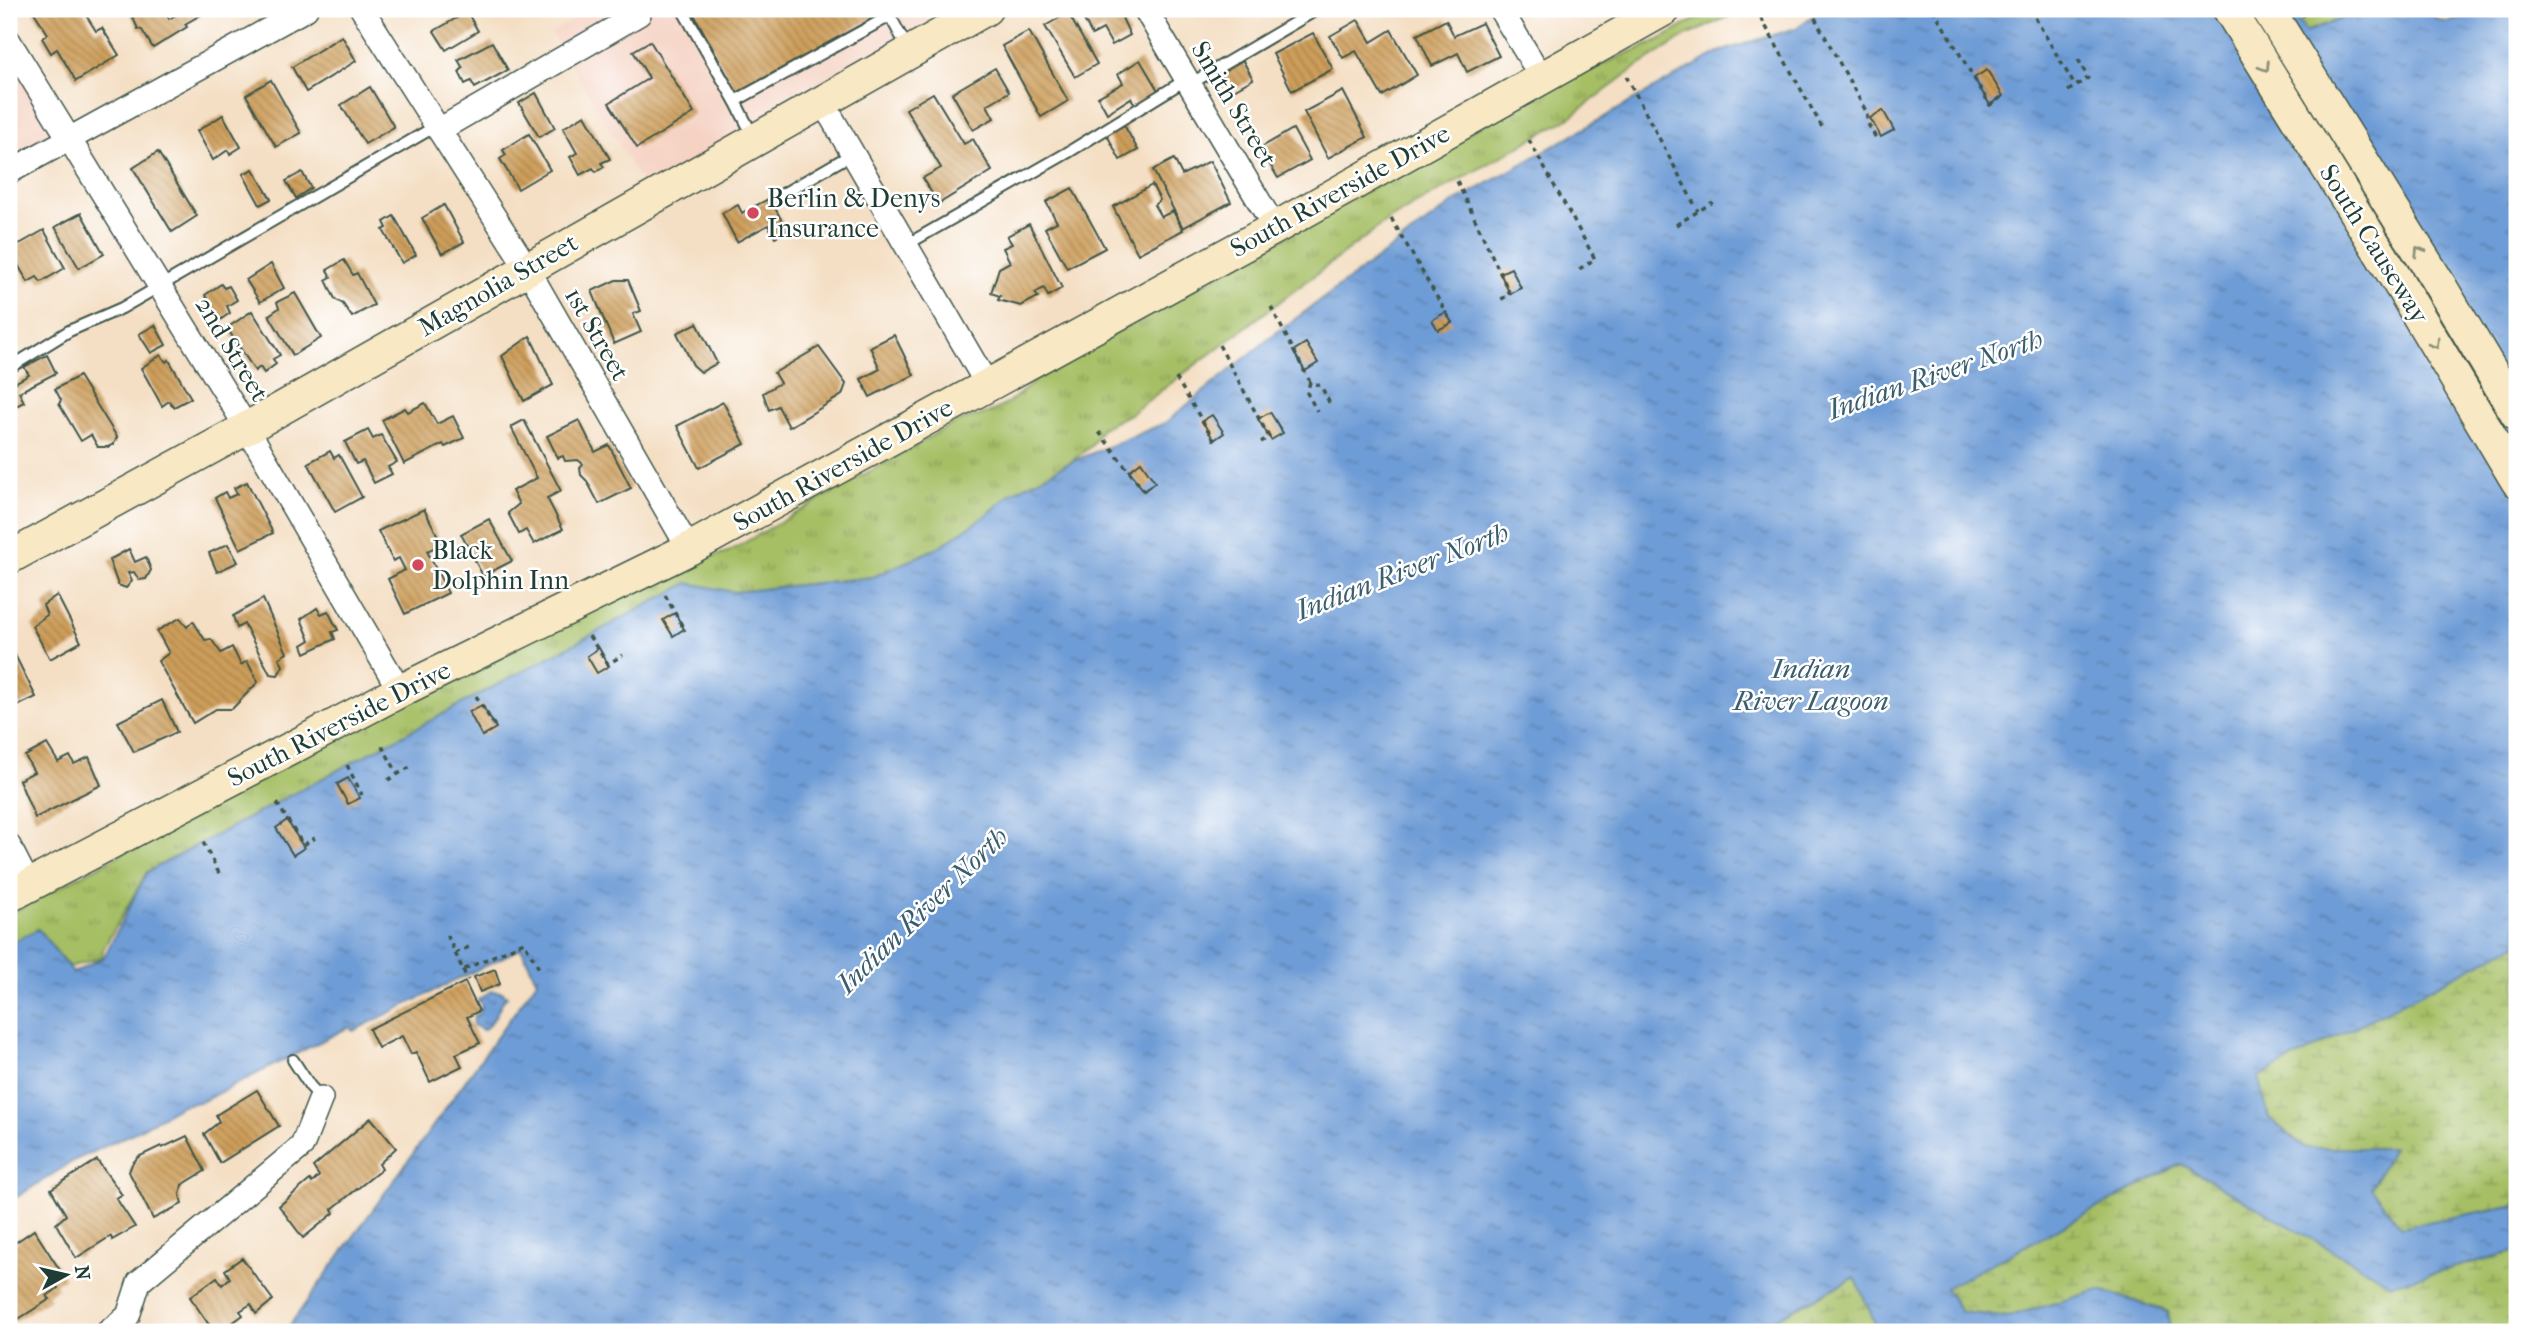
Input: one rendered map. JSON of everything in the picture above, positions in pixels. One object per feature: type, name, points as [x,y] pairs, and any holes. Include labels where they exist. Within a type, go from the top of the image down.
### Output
[{"type":"street","points":[[9,172],[306,9]]},
{"type":"street","name":"1st Street","points":[[362,9],[527,268],[689,549]]},
{"type":"street","points":[[438,128],[639,14],[640,9]]},
{"type":"street","name":"Magnolia Street","points":[[9,558],[247,428],[986,9]]},
{"type":"street","name":"Smith Street","points":[[1145,9],[1275,228]]},
{"type":"street","points":[[1500,9],[1542,78]]},
{"type":"street","name":"South Riverside Drive","points":[[19,891],[400,691],[689,549],[1275,228],[1665,9]]},
{"type":"street","name":"South Causeway","points":[[2229,9],[2403,290],[2517,481]]},
{"type":"street","name":"South Causeway","points":[[2268,9],[2435,276],[2517,414]]},
{"type":"street","name":"2nd Street","points":[[9,41],[247,428],[400,691]]},
{"type":"street","points":[[822,101],[988,386]]},
{"type":"street","points":[[9,846],[19,891]]},
{"type":"street","points":[[108,1332],[128,1316],[139,1282],[302,1146],[321,1098]]},
{"type":"lane","points":[[681,9],[755,139]]},
{"type":"lane","points":[[906,245],[1318,9]]},
{"type":"lane","points":[[735,101],[888,12],[910,52]]},
{"type":"lane","points":[[9,368],[69,331],[122,308],[438,128]]},
{"type":"lane","points":[[781,195],[852,153]]},
{"type":"lane","points":[[293,1060],[321,1098]]},
{"type":"path","points":[[1756,9],[1822,127]]},
{"type":"path","points":[[1810,9],[1867,113],[1867,122],[1876,138]]},
{"type":"path","points":[[1933,9],[1990,104],[2003,96]]},
{"type":"path","points":[[2030,9],[2075,86]]},
{"type":"path","points":[[2068,91],[2088,78],[2077,57]]},
{"type":"path","points":[[1626,76],[1698,212]]},
{"type":"path","points":[[1529,140],[1595,259],[1576,271]]},
{"type":"path","points":[[1457,181],[1510,294],[1500,300]]},
{"type":"path","points":[[1676,225],[1713,202]]},
{"type":"path","points":[[1391,218],[1452,323]]},
{"type":"path","points":[[1270,307],[1310,382],[1321,386],[1330,404]]},
{"type":"path","points":[[1219,345],[1269,437],[1261,442]]},
{"type":"path","points":[[1176,378],[1214,440]]},
{"type":"path","points":[[1310,382],[1307,393],[1317,411]]},
{"type":"path","points":[[1099,432],[1144,491]]},
{"type":"path","points":[[665,595],[685,631]]},
{"type":"path","points":[[589,636],[608,664],[623,654]]},
{"type":"path","points":[[476,696],[496,728]]},
{"type":"path","points":[[382,746],[398,774]]},
{"type":"path","points":[[346,765],[362,795]]},
{"type":"path","points":[[387,780],[410,767]]},
{"type":"path","points":[[277,803],[303,845],[315,838]]},
{"type":"path","points":[[203,842],[221,877]]},
{"type":"path","points":[[447,935],[467,980]]},
{"type":"path","points":[[463,970],[524,942],[541,972]]},
{"type":"path","points":[[455,953],[469,947]]},
{"type":"path","points":[[529,964],[535,961]]},
{"type":"shaded area","points":[[590,9],[920,9],[931,28],[646,189],[551,33]]},
{"type":"shaded area","points":[[9,60],[49,124],[48,135],[40,142],[9,159]]},
{"type":"green space","points":[[1714,9],[1745,9],[1686,36],[1634,69],[1569,118],[1388,220],[1130,414],[1102,428],[1091,446],[1068,464],[1010,494],[987,515],[937,548],[873,577],[734,592],[688,583],[147,872],[103,949],[102,957],[69,967],[38,929],[9,944],[9,914],[564,617],[701,560],[728,552],[958,421],[1003,406],[1040,376],[1553,85],[1657,41]]},
{"type":"green space","points":[[2245,9],[2369,9],[2264,46]]},
{"type":"green space","points":[[2517,924],[2517,1205],[2401,1227],[2371,1188],[2393,1148],[2305,1148],[2269,1118],[2244,1090],[2270,1052]]},
{"type":"green space","points":[[2181,1164],[2391,1284],[2517,1251],[2517,1332],[2171,1332],[2167,1311],[2100,1290],[2007,1317],[1961,1312],[1945,1287],[1981,1262],[2000,1259],[2076,1219],[2087,1210]]},
{"type":"green space","points":[[1856,1277],[1879,1332],[1750,1332]]},
{"type":"water","name":"Indian River Lagoon","points":[[1822,9],[2291,9],[2306,32],[2369,9],[2428,9],[2436,19],[2447,22],[2458,19],[2467,9],[2517,9],[2517,944],[2258,1077],[2269,1118],[2305,1148],[2393,1148],[2371,1188],[2401,1227],[2517,1205],[2517,1251],[2391,1284],[2181,1164],[1945,1288],[1961,1312],[2007,1317],[2100,1290],[2167,1312],[2171,1332],[1879,1332],[1855,1277],[1750,1332],[285,1332],[537,981],[521,948],[353,1031],[349,1027],[203,1101],[182,1105],[131,1134],[75,1160],[9,1202],[9,944],[38,929],[73,973],[104,957],[147,872],[688,583],[734,592],[873,577],[937,548],[987,515],[1010,494],[1071,462],[1165,423],[1276,333],[1453,203],[1719,52],[1796,28]]},
{"type":"water","points":[[491,991],[502,992],[507,996],[483,1030],[473,1025],[474,1016],[479,1014],[482,1005],[478,1000]]},
{"type":"building","points":[[32,9],[82,9],[96,31],[102,28],[119,55],[76,81],[57,49],[51,53],[42,38],[48,34]]},
{"type":"building","points":[[129,9],[163,9],[169,19],[179,13],[177,9],[211,9],[153,48],[142,30],[138,29]]},
{"type":"building","points":[[691,9],[873,9],[877,16],[737,93]]},
{"type":"building","points":[[1086,9],[1127,9],[1130,14],[1122,18],[1130,35],[1112,45],[1103,29],[1092,35],[1080,12]]},
{"type":"building","points":[[467,12],[478,31],[446,50],[434,31]]},
{"type":"building","points":[[1068,13],[1097,64],[1075,77],[1045,26]]},
{"type":"building","points":[[1358,20],[1371,42],[1391,30],[1417,75],[1382,96],[1356,51],[1343,58],[1330,36]]},
{"type":"building","points":[[1446,20],[1454,36],[1482,23],[1499,56],[1467,72],[1458,53],[1432,66],[1417,35]]},
{"type":"building","points":[[1029,31],[1068,101],[1041,117],[1002,46]]},
{"type":"building","points":[[1313,33],[1333,69],[1292,91],[1273,54]]},
{"type":"building","points":[[342,36],[356,61],[306,92],[292,67]]},
{"type":"building","points":[[650,41],[694,113],[637,148],[609,103],[649,78],[633,51]]},
{"type":"building","points":[[492,42],[508,70],[475,88],[471,81],[465,84],[459,72],[463,68],[458,60]]},
{"type":"building","points":[[1242,59],[1253,79],[1230,92],[1219,72]]},
{"type":"building","points":[[1140,60],[1159,92],[1135,105],[1131,98],[1107,113],[1098,97],[1123,83],[1118,74]]},
{"type":"building","points":[[995,68],[1009,92],[987,105],[994,118],[973,130],[952,93]]},
{"type":"building","points":[[1987,70],[2003,96],[1990,105],[1974,78]]},
{"type":"building","points":[[271,80],[301,133],[276,147],[246,95]]},
{"type":"building","points":[[370,87],[394,127],[365,144],[341,105]]},
{"type":"building","points":[[1343,91],[1367,137],[1328,158],[1304,112]]},
{"type":"building","points":[[536,93],[555,128],[539,137],[519,103]]},
{"type":"building","points":[[933,93],[964,144],[973,139],[992,171],[938,204],[923,178],[941,168],[906,109]]},
{"type":"building","points":[[1883,110],[1894,130],[1881,137],[1870,118]]},
{"type":"building","points":[[223,115],[241,147],[230,154],[228,150],[213,160],[197,131]]},
{"type":"building","points":[[585,115],[610,159],[601,163],[604,167],[596,172],[593,168],[580,175],[570,157],[577,153],[563,128]]},
{"type":"building","points":[[1124,125],[1138,150],[1120,160],[1107,135]]},
{"type":"building","points":[[1293,129],[1310,160],[1278,178],[1260,148]]},
{"type":"building","points":[[529,134],[550,170],[518,189],[500,159],[506,155],[503,150]]},
{"type":"building","points":[[158,152],[197,216],[172,232],[133,168]]},
{"type":"building","points":[[1174,159],[1182,175],[1210,161],[1231,202],[1183,228],[1153,170]]},
{"type":"building","points":[[253,169],[271,199],[260,205],[243,174]]},
{"type":"building","points":[[302,172],[311,188],[296,198],[286,181]]},
{"type":"building","points":[[1152,185],[1160,200],[1154,205],[1161,217],[1173,211],[1183,230],[1138,254],[1113,207]]},
{"type":"building","points":[[1072,188],[1105,248],[1067,268],[1045,228],[1057,222],[1046,202]]},
{"type":"building","points":[[770,198],[787,231],[775,237],[768,225],[737,242],[722,213],[738,205],[742,213]]},
{"type":"building","points":[[444,205],[464,242],[442,254],[422,218]]},
{"type":"building","points":[[81,213],[104,254],[79,268],[55,227]]},
{"type":"building","points":[[394,216],[416,255],[402,263],[383,230],[387,228],[384,222]]},
{"type":"building","points":[[1029,224],[1062,288],[1048,296],[1044,288],[1035,293],[1038,297],[1021,306],[998,300],[1000,296],[991,293],[999,268],[1010,262],[1003,248],[1012,244],[1007,236]]},
{"type":"building","points":[[44,230],[65,268],[41,282],[37,277],[28,282],[9,250]]},
{"type":"building","points":[[344,260],[353,275],[357,273],[374,305],[352,317],[343,304],[335,299],[326,280],[331,277],[327,270]]},
{"type":"building","points":[[271,264],[284,288],[260,302],[246,280]]},
{"type":"building","points":[[1511,268],[1521,288],[1510,294],[1500,273]]},
{"type":"building","points":[[616,280],[628,280],[641,311],[633,314],[641,332],[614,344],[592,291]]},
{"type":"building","points":[[221,284],[224,288],[229,286],[237,300],[227,306],[230,313],[220,320],[205,295]]},
{"type":"building","points":[[295,293],[321,338],[293,355],[269,315],[279,308],[277,302]]},
{"type":"building","points":[[252,311],[280,355],[273,359],[276,364],[264,373],[260,367],[255,371],[227,328]]},
{"type":"building","points":[[1446,312],[1452,323],[1438,330],[1432,320]]},
{"type":"building","points":[[697,323],[717,363],[701,372],[693,365],[677,333]]},
{"type":"building","points":[[155,325],[166,345],[151,353],[139,334]]},
{"type":"building","points":[[894,335],[914,375],[870,397],[861,379],[880,369],[870,347]]},
{"type":"building","points":[[530,336],[553,385],[524,401],[502,356]]},
{"type":"building","points":[[1306,343],[1318,363],[1305,371],[1293,351]]},
{"type":"building","points":[[819,347],[846,384],[842,395],[789,427],[778,406],[769,410],[763,393],[780,383],[774,373]]},
{"type":"building","points":[[47,355],[56,373],[19,392],[24,402],[10,409],[9,386],[29,375],[24,367]]},
{"type":"building","points":[[161,355],[166,362],[169,360],[191,398],[174,407],[169,401],[162,406],[141,368]]},
{"type":"building","points":[[79,376],[117,437],[114,444],[108,447],[98,447],[91,435],[81,441],[59,404],[61,400],[55,389]]},
{"type":"building","points":[[723,402],[745,444],[699,468],[677,426]]},
{"type":"building","points":[[425,403],[437,424],[453,416],[464,438],[445,447],[443,444],[404,464],[382,420],[405,408],[408,412]]},
{"type":"building","points":[[1270,412],[1283,433],[1271,440],[1258,419]]},
{"type":"building","points":[[1212,415],[1224,433],[1214,440],[1202,421]]},
{"type":"building","points":[[524,420],[561,491],[547,498],[563,529],[534,544],[526,530],[519,534],[508,513],[519,504],[512,491],[537,478],[511,427]]},
{"type":"building","points":[[579,420],[595,452],[609,445],[631,488],[599,504],[581,475],[580,468],[583,464],[578,460],[565,461],[563,456],[558,458],[547,436]]},
{"type":"building","points":[[368,430],[373,439],[381,435],[397,462],[388,467],[392,474],[374,483],[363,461],[356,464],[345,442]]},
{"type":"building","points":[[330,451],[334,458],[339,455],[362,497],[335,512],[308,463]]},
{"type":"building","points":[[1141,462],[1155,482],[1144,491],[1129,471]]},
{"type":"building","points":[[247,482],[273,533],[240,549],[215,498],[225,492],[228,498],[237,494],[234,488]]},
{"type":"building","name":"Black Dolphin Inn","points":[[424,509],[442,544],[427,551],[448,593],[405,614],[388,579],[405,570],[399,558],[393,561],[378,531]]},
{"type":"building","points":[[489,519],[512,561],[483,576],[461,534]]},
{"type":"building","points":[[228,544],[238,562],[217,572],[209,553]]},
{"type":"building","points":[[129,549],[135,562],[146,557],[151,570],[146,579],[139,580],[134,572],[128,573],[132,581],[126,588],[118,585],[109,560]]},
{"type":"building","points":[[57,595],[81,642],[50,659],[32,626],[47,615],[43,605]]},
{"type":"building","points":[[263,599],[287,653],[279,658],[283,666],[278,675],[270,674],[244,624],[237,628],[233,616]]},
{"type":"building","points":[[317,608],[321,614],[328,611],[338,630],[332,632],[335,639],[305,653],[302,645],[310,640],[301,619]]},
{"type":"building","points":[[675,613],[684,629],[673,636],[663,620]]},
{"type":"building","points":[[180,618],[187,627],[193,621],[205,640],[211,639],[221,653],[232,647],[241,665],[247,661],[258,682],[232,709],[216,709],[193,723],[158,661],[169,653],[157,631]]},
{"type":"building","points":[[9,643],[36,697],[9,710]]},
{"type":"building","points":[[599,648],[609,666],[597,673],[587,656]]},
{"type":"building","points":[[162,700],[177,732],[134,752],[118,722]]},
{"type":"building","points":[[482,705],[496,728],[482,736],[469,712]]},
{"type":"building","points":[[47,744],[58,762],[70,756],[74,764],[89,757],[101,785],[35,818],[19,780],[34,772],[25,756]]},
{"type":"building","points":[[348,778],[360,798],[348,804],[337,784]]},
{"type":"building","points":[[287,820],[304,848],[293,855],[276,828]]},
{"type":"building","points":[[495,969],[500,984],[480,992],[474,977]]},
{"type":"building","points":[[465,982],[479,1011],[467,1017],[480,1043],[456,1054],[462,1066],[430,1082],[416,1052],[411,1054],[402,1036],[378,1048],[369,1029]]},
{"type":"building","points":[[257,1090],[279,1126],[220,1163],[204,1134],[219,1122],[216,1115]]},
{"type":"building","points":[[371,1118],[396,1148],[379,1164],[382,1169],[332,1209],[334,1213],[303,1238],[279,1206],[310,1180],[312,1183],[319,1176],[313,1167]]},
{"type":"building","points":[[187,1136],[205,1171],[182,1185],[182,1204],[153,1219],[129,1172],[132,1164],[138,1157]]},
{"type":"building","points":[[97,1160],[122,1195],[116,1198],[135,1227],[112,1240],[111,1236],[76,1258],[56,1224],[66,1215],[51,1189]]},
{"type":"building","points":[[34,1230],[65,1278],[55,1284],[58,1288],[47,1296],[50,1299],[9,1325],[9,1247]]},
{"type":"building","points":[[242,1258],[273,1300],[256,1314],[251,1304],[240,1311],[243,1315],[220,1332],[214,1332],[190,1297],[217,1277],[222,1285],[230,1278],[225,1270]]},
{"type":"place","name":"Berlin & Denys Insurance","points":[[753,213]]},
{"type":"place","name":"Black Dolphin Inn","points":[[418,565]]},
{"type":"water label","name":"Indian River North","points":[[1935,374]]},
{"type":"water label","name":"Indian River North","points":[[1402,571]]},
{"type":"water label","name":"Indian River North","points":[[922,910]]}]
